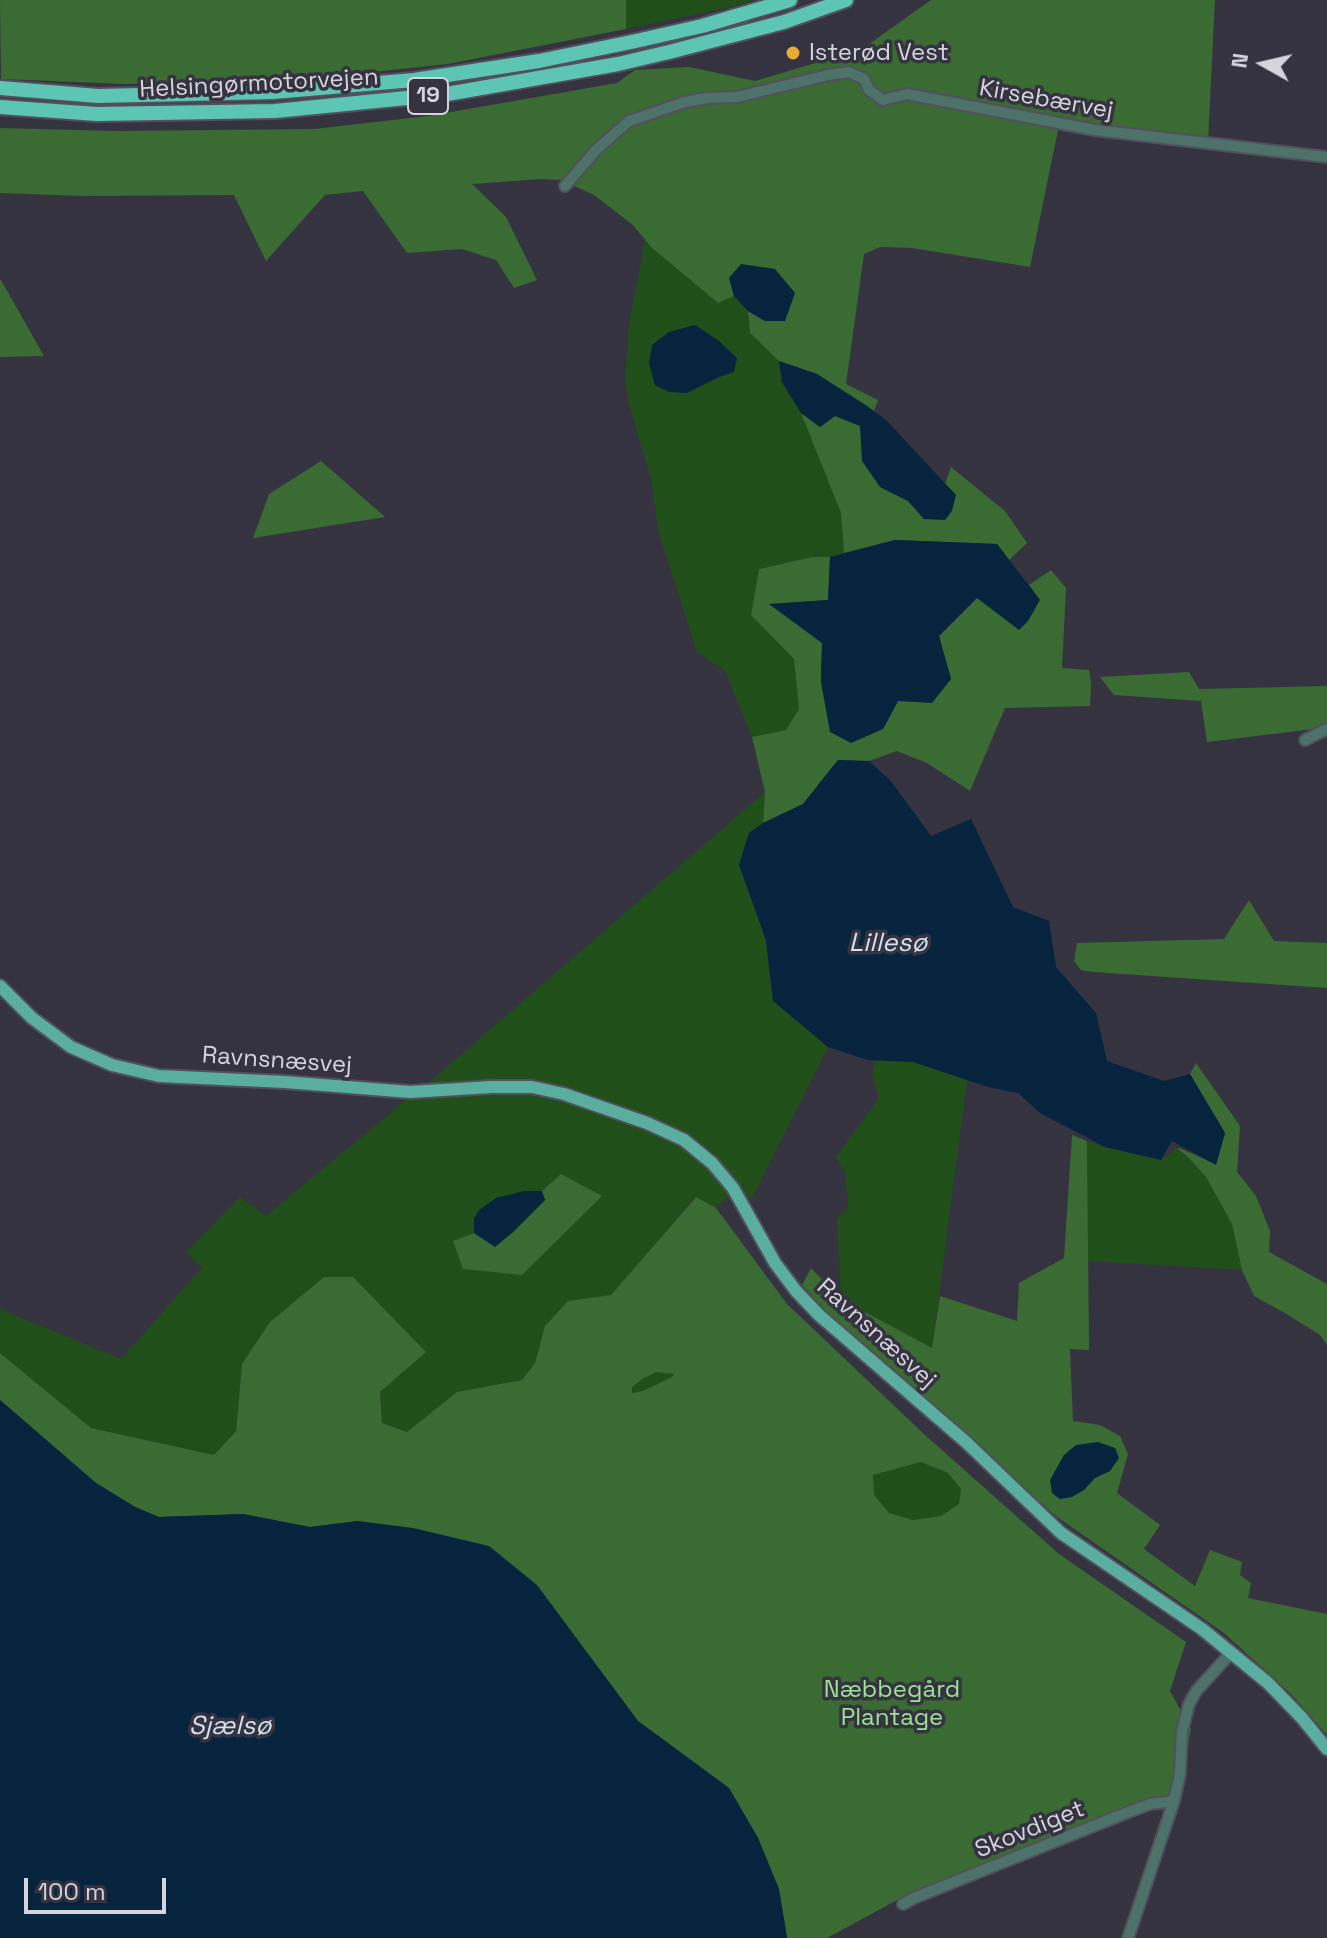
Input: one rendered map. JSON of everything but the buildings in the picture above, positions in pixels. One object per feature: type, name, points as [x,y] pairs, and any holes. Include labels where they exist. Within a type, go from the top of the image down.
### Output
[{"type":"highway","name":"Helsingørmotorvejen","points":[[0,88],[98,96],[273,92],[414,80],[539,61],[622,44],[702,26],[790,0]]},
{"type":"highway","name":"Helsingørmotorvejen","points":[[0,107],[97,114],[275,111],[447,94],[669,52],[784,22],[846,0]]},
{"type":"main road","name":"Ravnsnæsvej","points":[[0,986],[32,1018],[71,1047],[112,1065],[159,1076],[410,1092],[532,1087],[564,1094],[647,1123],[684,1140],[712,1163],[733,1188],[775,1263],[819,1315],[967,1443],[1061,1533],[1202,1629],[1268,1683],[1327,1749]]},
{"type":"street","name":"Kirsebærvej","points":[[565,186],[596,150],[629,121],[685,102],[737,97],[849,72],[864,79],[869,90],[883,100],[907,94],[1095,130],[1327,157]]},
{"type":"street","points":[[1305,740],[1327,729]]},
{"type":"street","points":[[1128,1938],[1174,1801],[1180,1773],[1182,1731],[1189,1704],[1197,1690],[1231,1653]]},
{"type":"street","name":"Skovdiget","points":[[903,1904],[1131,1811],[1150,1804],[1174,1801]]},
{"type":"green space","points":[[0,0],[626,0],[626,29],[448,64],[277,82],[125,84],[1,79]]},
{"type":"green space","points":[[626,0],[753,0],[626,29]]},
{"type":"green space","points":[[931,0],[1215,0],[1208,141],[1060,120],[1030,267],[912,248],[880,247],[864,254],[846,384],[878,400],[874,411],[817,374],[779,361],[750,333],[748,311],[765,321],[729,278],[734,296],[718,303],[651,247],[633,225],[594,195],[561,180],[472,184],[506,217],[537,280],[514,288],[496,260],[462,249],[407,253],[363,191],[325,195],[266,261],[234,195],[0,193],[0,128],[114,131],[314,129],[428,116],[617,83],[635,70],[689,67],[755,81],[862,49]]},
{"type":"green space","points":[[645,240],[718,303],[734,296],[748,311],[750,333],[779,361],[782,382],[801,413],[841,513],[844,553],[759,569],[751,615],[794,659],[799,709],[786,730],[752,737],[725,671],[697,652],[658,530],[651,479],[628,400],[625,377],[629,324]]},
{"type":"green space","points":[[1,280],[44,356],[0,357]]},
{"type":"green space","points":[[801,413],[820,427],[835,416],[861,426],[880,487],[908,501],[924,519],[956,495],[945,484],[951,467],[1005,511],[1027,543],[1009,560],[997,544],[895,540],[844,553],[841,513]]},
{"type":"green space","points":[[321,461],[385,517],[253,538],[269,494]]},
{"type":"green space","points":[[812,557],[830,557],[828,600],[770,604],[822,643],[821,682],[883,729],[898,701],[951,679],[939,636],[978,597],[1040,600],[1029,585],[1051,570],[1066,588],[1062,668],[1089,670],[1090,706],[1005,708],[970,791],[927,763],[897,751],[869,761],[838,760],[803,804],[763,823],[765,792],[752,737],[786,730],[799,709],[794,659],[751,615],[759,569]]},
{"type":"green space","points":[[1189,672],[1199,689],[1327,686],[1327,723],[1322,728],[1207,742],[1201,701],[1114,695],[1100,677]]},
{"type":"green space","points":[[765,792],[763,823],[749,833],[739,865],[766,940],[773,1001],[828,1047],[751,1200],[720,1161],[689,1137],[568,1090],[535,1081],[425,1086]]},
{"type":"green space","points":[[1249,900],[1274,941],[1327,943],[1327,988],[1094,972],[1081,970],[1074,961],[1077,943],[1224,939]]},
{"type":"green space","points":[[876,1060],[913,1062],[967,1080],[932,1349],[841,1299],[837,1219],[848,1208],[845,1172],[836,1157],[879,1098],[872,1075]]},
{"type":"green space","points":[[1196,1063],[1240,1126],[1237,1172],[1256,1196],[1270,1231],[1269,1252],[1327,1284],[1327,1345],[1320,1335],[1254,1296],[1242,1270],[1232,1224],[1206,1177],[1177,1148],[1216,1164],[1225,1133],[1190,1074]]},
{"type":"green space","points":[[535,1093],[565,1098],[680,1145],[732,1193],[716,1208],[695,1197],[611,1296],[568,1302],[545,1326],[535,1363],[522,1380],[457,1392],[407,1432],[382,1423],[380,1392],[242,1364],[236,1431],[214,1455],[91,1428],[0,1353],[0,1309],[121,1359],[202,1268],[186,1252],[240,1197],[266,1216],[407,1098]]},
{"type":"green space","points":[[1072,1135],[1087,1141],[1089,1350],[1070,1349],[1073,1421],[1100,1425],[1120,1436],[1128,1454],[1117,1493],[1160,1525],[1144,1549],[1195,1586],[1210,1550],[1242,1562],[1240,1575],[1251,1583],[1248,1598],[1327,1614],[1327,1735],[1291,1694],[1224,1633],[1057,1517],[829,1315],[802,1285],[811,1268],[841,1299],[932,1348],[940,1296],[1017,1321],[1019,1283],[1064,1258]],"holes":[[[1115,1448],[1118,1459],[1109,1471],[1052,1492],[1051,1480],[1064,1455]]]},
{"type":"green space","points":[[1087,1141],[1161,1160],[1177,1148],[1206,1177],[1232,1224],[1242,1270],[1088,1261]]},
{"type":"green space","points":[[561,1174],[602,1196],[522,1275],[463,1269],[453,1241],[474,1233],[495,1246],[545,1200],[542,1191]]},
{"type":"green space","name":"Næbbegård Plantage","points":[[696,1197],[716,1208],[787,1304],[925,1435],[1059,1554],[1186,1642],[1170,1691],[1191,1729],[1178,1800],[1134,1805],[899,1899],[827,1938],[787,1938],[779,1889],[758,1838],[729,1788],[638,1721],[596,1665],[358,1521],[310,1527],[243,1514],[159,1517],[135,1507],[96,1483],[0,1400],[0,1353],[91,1428],[214,1455],[236,1431],[242,1364],[270,1322],[324,1277],[353,1277],[426,1352],[380,1392],[382,1423],[407,1432],[457,1392],[522,1380],[535,1363],[545,1326],[568,1301],[611,1295]],"holes":[[[656,1372],[674,1374],[643,1391],[632,1393],[632,1387]],[[921,1462],[948,1473],[961,1489],[959,1504],[941,1516],[913,1520],[889,1513],[874,1495],[873,1475]]]},
{"type":"green space","points":[[656,1372],[674,1373],[672,1377],[643,1391],[631,1393],[632,1387]]},
{"type":"green space","points":[[921,1462],[948,1473],[961,1489],[959,1504],[941,1516],[913,1520],[889,1513],[874,1495],[873,1474]]},
{"type":"water","points":[[741,264],[775,269],[795,293],[785,321],[765,321],[748,311],[734,296],[729,278]]},
{"type":"water","points":[[695,325],[737,358],[734,372],[687,393],[669,392],[655,385],[649,363],[652,345],[669,332]]},
{"type":"water","points":[[779,361],[817,374],[887,421],[956,495],[952,511],[945,520],[924,519],[908,501],[880,487],[862,461],[860,426],[835,416],[820,427],[801,413],[782,382]]},
{"type":"water","points":[[895,540],[997,544],[1040,600],[1019,630],[977,598],[939,636],[951,679],[932,703],[898,701],[883,729],[851,743],[830,732],[821,682],[822,643],[769,604],[828,600],[830,557]]},
{"type":"water","name":"Lillesø","points":[[838,760],[869,761],[890,780],[931,836],[971,819],[1013,907],[1049,921],[1056,967],[1096,1013],[1107,1061],[1164,1081],[1190,1074],[1225,1133],[1216,1165],[1172,1141],[1161,1160],[1105,1147],[1040,1113],[1018,1093],[988,1087],[913,1062],[868,1060],[828,1047],[773,1001],[766,940],[739,865],[749,833],[803,804]]},
{"type":"water","points":[[524,1191],[542,1191],[545,1200],[513,1232],[495,1247],[474,1233],[474,1219],[479,1210],[496,1198]]},
{"type":"water","name":"Sjælsø","points":[[0,1400],[96,1483],[135,1507],[159,1517],[243,1514],[310,1527],[358,1521],[413,1528],[489,1546],[537,1585],[638,1721],[729,1788],[758,1838],[779,1889],[787,1938],[0,1938]]},
{"type":"water","points":[[1098,1442],[1115,1448],[1119,1458],[1110,1471],[1095,1478],[1072,1497],[1060,1499],[1052,1493],[1050,1480],[1064,1455],[1076,1445]]},
{"type":"place","name":"Isterød Vest","points":[[793,53]]}]
